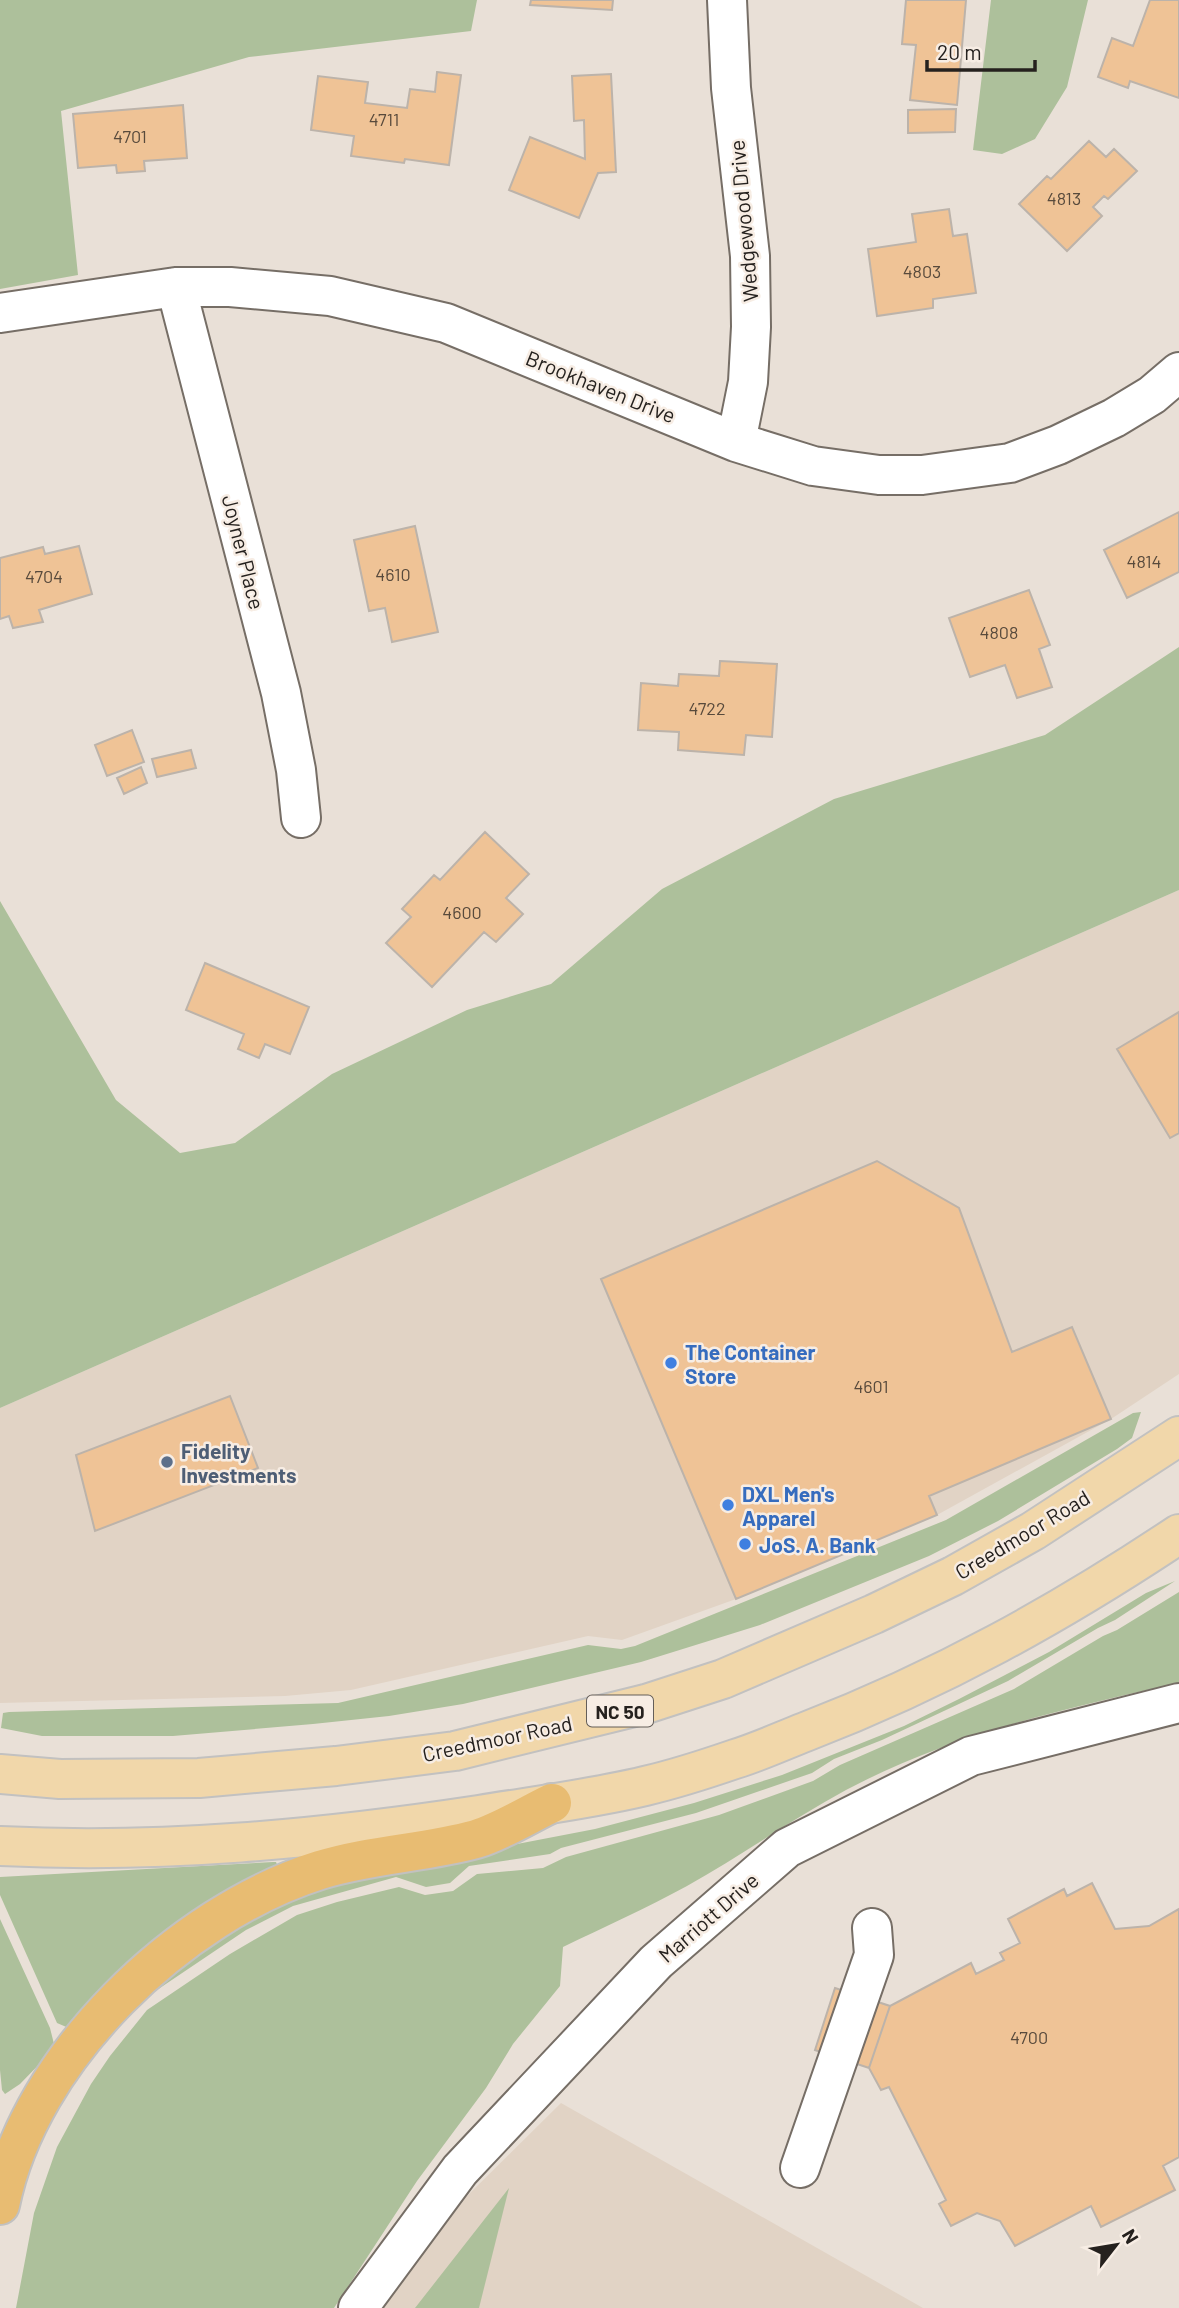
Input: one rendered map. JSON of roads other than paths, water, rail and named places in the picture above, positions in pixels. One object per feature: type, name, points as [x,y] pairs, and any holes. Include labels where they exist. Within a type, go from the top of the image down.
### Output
[{"type":"highway","points":[[0,2205],[15,2151],[33,2116],[76,2047],[153,1965],[184,1942],[245,1903],[318,1871],[358,1860],[477,1839],[552,1803]]},
{"type":"main road","name":"Creedmoor Road","points":[[0,1774],[60,1779],[199,1778],[336,1766],[454,1751],[646,1704],[735,1674],[874,1614],[953,1576],[1033,1531],[1179,1436]]},
{"type":"main road","points":[[0,1846],[62,1849],[156,1848],[249,1842],[401,1827],[645,1786],[711,1767],[872,1706],[995,1647],[1118,1575],[1179,1534]]},
{"type":"street","name":"Wedgewood Drive","points":[[727,0],[731,88],[750,256],[751,327],[748,382],[736,442]]},
{"type":"street","name":"Brookhaven Drive","points":[[0,313],[176,287],[230,287],[330,296],[446,323],[736,442],[813,466],[880,475],[922,475],[1010,463],[1058,445],[1124,412],[1152,395],[1179,372]]},
{"type":"street","name":"Joyner Place","points":[[176,287],[278,681],[296,769],[301,818]]},
{"type":"street","name":"Marriott Drive","points":[[358,2308],[460,2170],[656,1962],[787,1848],[971,1756],[1179,1703]]},
{"type":"street","points":[[800,2168],[874,1955],[872,1928]]},
{"type":"place","name":"The Container Store","points":[[671,1363]]},
{"type":"place","name":"Fidelity Investments","points":[[167,1462]]},
{"type":"place","name":"DXL Men's Apparel","points":[[728,1505]]},
{"type":"place","name":"JoS. A. Bank","points":[[745,1544]]}]
